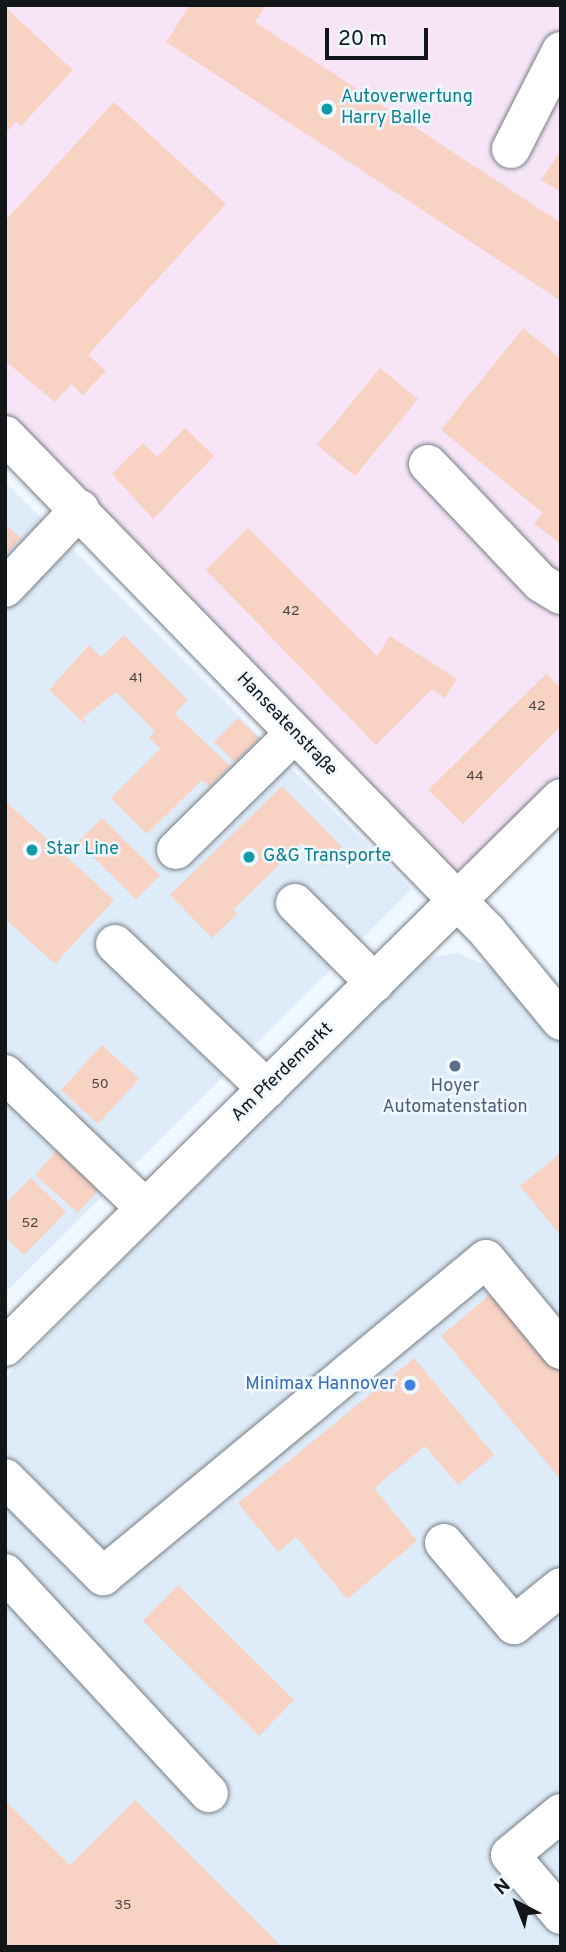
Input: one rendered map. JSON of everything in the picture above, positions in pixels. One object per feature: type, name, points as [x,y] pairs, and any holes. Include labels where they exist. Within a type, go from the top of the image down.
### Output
[{"type":"street","points":[[511,149],[561,51]]},
{"type":"street","name":"Hanseatenstraße","points":[[5,435],[80,509],[294,734],[458,901],[561,1021]]},
{"type":"street","points":[[428,464],[541,583],[561,595]]},
{"type":"street","points":[[5,588],[80,509]]},
{"type":"street","points":[[176,850],[294,734]]},
{"type":"street","name":"Am Pferdemarkt","points":[[8,1340],[561,798]]},
{"type":"street","points":[[295,903],[375,983]]},
{"type":"street","points":[[115,944],[267,1089]]},
{"type":"street","points":[[5,1074],[144,1207]]},
{"type":"street","points":[[5,1478],[103,1576],[486,1259],[561,1350]]},
{"type":"street","points":[[444,1544],[514,1625],[561,1587]]},
{"type":"street","points":[[5,1573],[209,1793]]},
{"type":"street","points":[[561,1813],[510,1855],[561,1915]]},
{"type":"shaded area","points":[[5,5],[561,5],[561,798],[458,901],[5,435]]},
{"type":"shaded area","points":[[5,482],[412,889],[5,1293]]},
{"type":"shaded area","points":[[457,953],[488,966],[514,986],[561,1042],[561,1947],[5,1947],[5,1378],[424,959]]},
{"type":"building","name":"Autoverwertung Harry Balle","points":[[190,5],[266,5],[255,22],[561,223],[561,301],[166,42]]},
{"type":"building","points":[[5,7],[73,70],[21,126],[16,122],[5,133]]},
{"type":"building","points":[[114,102],[226,204],[88,355],[106,371],[83,395],[71,384],[55,402],[5,361],[5,221]]},
{"type":"building","points":[[561,150],[561,192],[541,180]]},
{"type":"building","points":[[523,328],[561,359],[561,544],[534,524],[543,513],[441,430]]},
{"type":"building","points":[[380,368],[418,399],[355,476],[317,445]]},
{"type":"building","points":[[185,428],[214,456],[153,519],[112,474],[143,443],[157,457]]},
{"type":"building","points":[[5,524],[21,538],[5,555]]},
{"type":"building","points":[[248,528],[377,656],[390,636],[457,679],[445,698],[432,689],[376,745],[206,570]]},
{"type":"building","points":[[124,635],[188,700],[175,714],[230,766],[209,787],[202,780],[147,834],[111,798],[160,749],[149,737],[155,731],[116,692],[83,718],[86,725],[49,690],[89,645],[101,657]]},
{"type":"building","points":[[546,674],[561,688],[561,726],[463,824],[428,790]]},
{"type":"building","points":[[238,718],[259,738],[235,762],[214,742]]},
{"type":"building","name":"G&G Transporte","points":[[282,786],[342,847],[323,866],[301,843],[234,909],[237,914],[212,938],[170,895]]},
{"type":"building","name":"Star Line","points":[[5,801],[114,900],[55,964],[5,919]]},
{"type":"building","points":[[102,818],[160,875],[136,899],[78,842]]},
{"type":"building","points":[[102,1045],[139,1079],[98,1124],[61,1090]]},
{"type":"building","points":[[59,1148],[102,1186],[78,1213],[35,1175]]},
{"type":"building","points":[[561,1153],[561,1236],[520,1186]]},
{"type":"building","points":[[31,1178],[66,1212],[24,1255],[5,1237],[5,1204]]},
{"type":"building","points":[[499,1287],[561,1361],[561,1480],[441,1336]]},
{"type":"building","points":[[414,1358],[494,1455],[458,1485],[425,1446],[374,1488],[417,1541],[347,1599],[296,1537],[278,1552],[238,1503]]},
{"type":"building","points":[[178,1585],[294,1700],[259,1736],[143,1621]]},
{"type":"building","points":[[135,1800],[282,1947],[5,1947],[5,1801],[70,1865]]},
{"type":"place","name":"Autoverwertung Harry Balle","points":[[327,109]]},
{"type":"place","name":"Star Line","points":[[32,850]]},
{"type":"place","name":"G&G Transporte","points":[[249,857]]},
{"type":"place","name":"Hoyer Automatenstation","points":[[455,1066]]},
{"type":"place","name":"Minimax Hannover","points":[[410,1385]]}]
